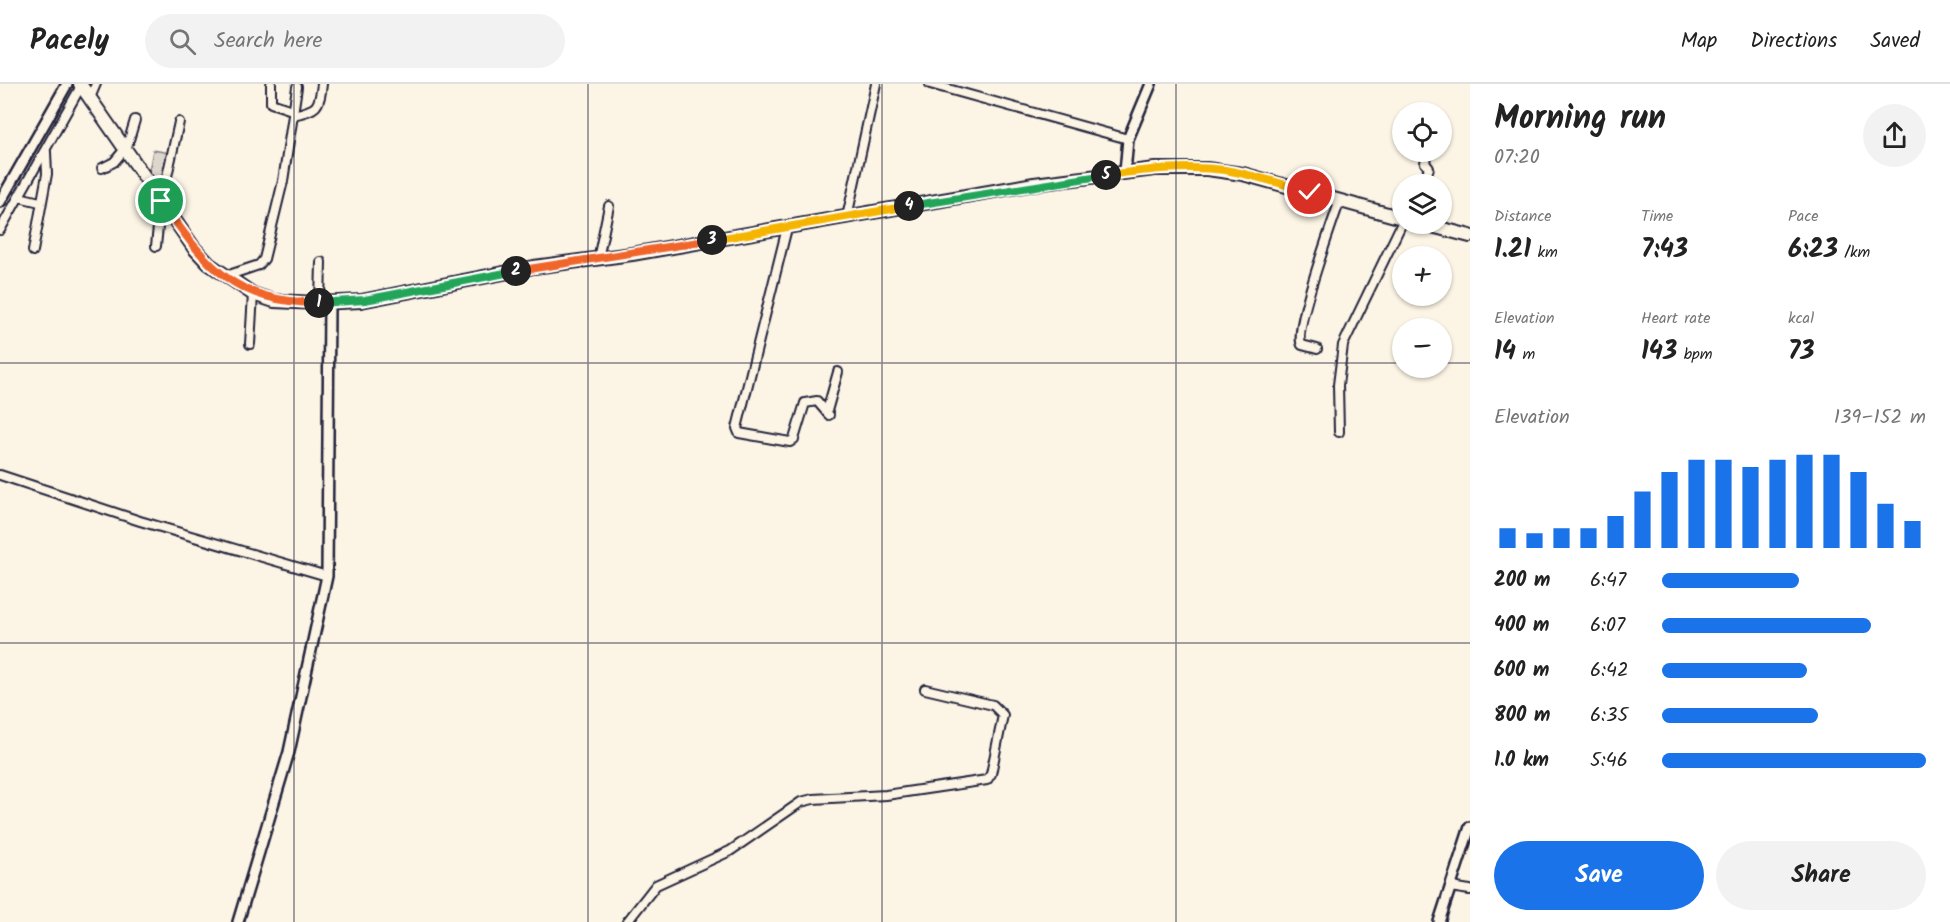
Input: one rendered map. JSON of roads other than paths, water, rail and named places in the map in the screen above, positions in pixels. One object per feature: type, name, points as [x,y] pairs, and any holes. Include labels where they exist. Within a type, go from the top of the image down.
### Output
[{"type":"main road","points":[[81,85],[194,248],[226,276],[253,294],[274,301],[325,303],[365,300],[534,267],[598,259],[787,228],[1034,184],[1172,168],[1225,170],[1392,214]]},
{"type":"street","points":[[0,202],[67,84]]},
{"type":"street","points":[[90,98],[96,84]]},
{"type":"street","points":[[272,84],[271,103],[293,112],[317,107],[320,103],[322,84]]},
{"type":"street","points":[[847,217],[876,84]]},
{"type":"street","points":[[930,84],[1128,139]]},
{"type":"street","points":[[1125,172],[1128,139],[1151,84]]},
{"type":"street","points":[[0,230],[46,152],[81,85]]},
{"type":"street","points":[[226,276],[259,266],[264,259],[283,182],[297,87]]},
{"type":"street","points":[[102,168],[114,162],[125,150],[135,120]]},
{"type":"street","points":[[156,246],[161,201],[179,122]]},
{"type":"street","points":[[33,251],[40,202],[47,174],[46,152]]},
{"type":"street","points":[[19,197],[40,202]]},
{"type":"street","points":[[1317,349],[1302,345],[1299,339],[1306,305],[1340,200]]},
{"type":"street","points":[[598,259],[609,206]]},
{"type":"street","points":[[787,228],[736,428],[739,433],[790,442],[795,439],[805,403],[817,401],[828,413],[838,372]]},
{"type":"street","points":[[1339,432],[1338,385],[1343,345],[1393,234]]},
{"type":"street","points":[[238,922],[289,752],[327,576],[325,303],[321,262]]},
{"type":"street","points":[[250,344],[253,294]]},
{"type":"street","points":[[0,476],[140,521],[327,576]]},
{"type":"street","points":[[627,922],[656,885],[730,851],[801,802],[813,799],[886,795],[987,780],[991,774],[1003,715],[993,705],[925,689]]},
{"type":"street","points":[[1439,922],[1450,887],[1466,856],[1470,827]]},
{"type":"street","points":[[1450,887],[1470,890]]}]
